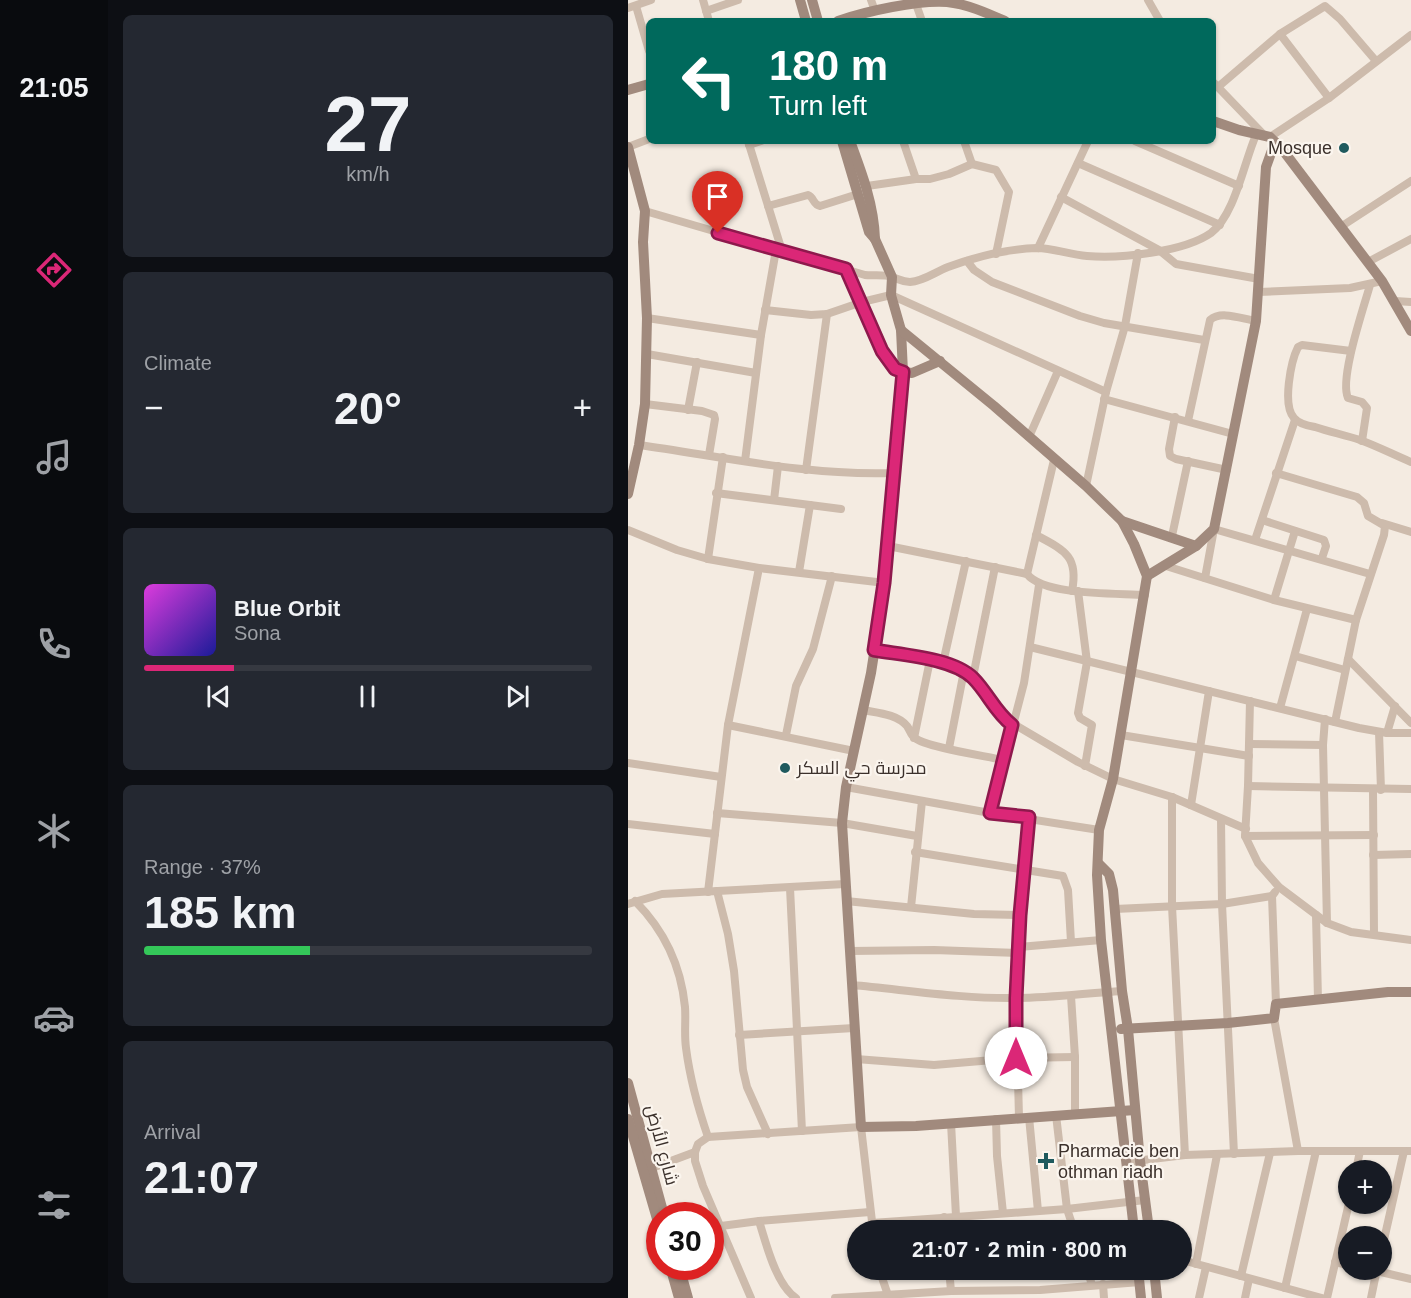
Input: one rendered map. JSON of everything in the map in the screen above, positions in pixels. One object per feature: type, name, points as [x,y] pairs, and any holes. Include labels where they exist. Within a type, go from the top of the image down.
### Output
[{"type":"street","points":[[646,43],[632,7],[651,0]]},
{"type":"street","points":[[703,0],[708,18]]},
{"type":"street","points":[[706,11],[738,0]]},
{"type":"street","points":[[799,0],[805,18]]},
{"type":"street","points":[[811,0],[817,18]]},
{"type":"street","points":[[1148,0],[1158,18]]},
{"type":"street","points":[[861,17],[873,5],[916,4],[932,1],[958,4],[997,18]]},
{"type":"street","points":[[916,4],[921,18]]},
{"type":"street","points":[[1216,84],[1280,33],[1325,6],[1376,61]]},
{"type":"street","points":[[1280,33],[1329,98]]},
{"type":"street","points":[[645,211],[865,275],[892,277],[903,282],[918,280],[967,261],[1038,248],[1086,256],[1178,248],[1211,233],[1220,225],[1239,186],[1249,151],[1266,137],[1329,98],[1411,35]]},
{"type":"street","points":[[628,90],[646,85]]},
{"type":"street","points":[[1216,86],[1266,137],[1342,226],[1382,281],[1411,331]]},
{"type":"street","points":[[1216,122],[1266,137]]},
{"type":"street","points":[[1205,578],[1256,321],[1266,137]]},
{"type":"street","points":[[628,494],[639,446],[645,404],[647,318],[643,242],[645,211],[628,147],[646,140]]},
{"type":"street","points":[[745,461],[765,310],[779,251],[768,206],[748,144]]},
{"type":"street","points":[[843,144],[862,190]]},
{"type":"street","points":[[851,144],[869,232],[875,239],[892,277],[891,295],[901,330],[903,372],[884,583],[863,710],[846,786],[842,823],[856,1059],[871,1220]]},
{"type":"street","points":[[904,144],[916,179]]},
{"type":"street","points":[[967,144],[972,164]]},
{"type":"street","points":[[1038,248],[1087,144]]},
{"type":"street","points":[[1142,144],[1239,186]]},
{"type":"street","points":[[1078,163],[1220,225]]},
{"type":"street","points":[[768,206],[808,195],[820,206],[862,190],[916,179],[940,177],[972,164],[996,170],[1009,192],[997,254]]},
{"type":"street","points":[[1342,226],[1411,181]]},
{"type":"street","points":[[1061,197],[1159,250],[1180,266],[1259,279]]},
{"type":"street","points":[[1368,262],[1411,239]]},
{"type":"street","points":[[1086,486],[1105,395],[1125,326],[1138,253]]},
{"type":"street","points":[[967,261],[979,274],[1001,286],[1080,316],[1104,323],[1204,340]]},
{"type":"street","points":[[846,269],[882,351],[895,369],[912,373],[940,361]]},
{"type":"street","points":[[1258,292],[1370,285],[1382,281]]},
{"type":"street","points":[[1362,441],[1367,408],[1362,402],[1348,398],[1345,389],[1351,351],[1370,285]]},
{"type":"street","points":[[765,310],[795,314],[826,314],[891,295],[1105,395],[1233,434]]},
{"type":"street","points":[[1395,301],[1411,302]]},
{"type":"street","points":[[806,470],[826,314]]},
{"type":"street","points":[[1188,421],[1208,324],[1214,317],[1222,315],[1256,321]]},
{"type":"street","points":[[647,318],[761,335]]},
{"type":"street","points":[[901,330],[1086,486],[1122,521],[1147,576],[1113,779],[1099,830],[1098,891],[1101,939],[1133,1220]]},
{"type":"street","points":[[1255,540],[1295,420],[1290,409],[1289,387],[1293,358],[1298,347],[1302,345],[1351,351]]},
{"type":"street","points":[[647,354],[756,372]]},
{"type":"street","points":[[688,410],[697,362]]},
{"type":"street","points":[[1029,437],[1058,372]]},
{"type":"street","points":[[645,404],[702,411],[714,416],[709,455]]},
{"type":"street","points":[[1176,417],[1169,454],[1173,458],[1227,470]]},
{"type":"street","points":[[1295,420],[1362,441],[1411,462]]},
{"type":"street","points":[[639,446],[806,470],[894,473]]},
{"type":"street","points":[[708,559],[723,457]]},
{"type":"street","points":[[1027,574],[1054,460]]},
{"type":"street","points":[[1172,536],[1188,461]]},
{"type":"street","points":[[774,500],[778,466]]},
{"type":"street","points":[[1276,473],[1357,497],[1363,501],[1368,516],[1382,524],[1411,532]]},
{"type":"street","points":[[716,493],[841,509]]},
{"type":"street","points":[[799,572],[810,505]]},
{"type":"street","points":[[1262,520],[1324,540],[1326,546],[1322,558]]},
{"type":"street","points":[[1122,521],[1196,546]]},
{"type":"street","points":[[1335,722],[1356,620],[1384,535],[1385,530],[1382,524]]},
{"type":"street","points":[[1214,529],[1322,558],[1370,574]]},
{"type":"street","points":[[1147,576],[1196,546],[1214,529]]},
{"type":"street","points":[[628,530],[677,550],[708,559],[758,568],[884,583]]},
{"type":"street","points":[[1274,600],[1295,531]]},
{"type":"street","points":[[1036,535],[1056,545],[1070,559],[1075,571],[1075,591],[1087,662],[1078,713],[1080,718],[1092,725],[1085,766]]},
{"type":"street","points":[[888,546],[1027,574],[1039,585],[1075,591],[1145,595]]},
{"type":"street","points":[[943,663],[966,561]]},
{"type":"street","points":[[1166,566],[1274,600],[1356,620]]},
{"type":"street","points":[[973,677],[995,567]]},
{"type":"street","points":[[708,892],[728,725],[758,568]]},
{"type":"street","points":[[787,735],[796,686],[813,649],[832,576]]},
{"type":"street","points":[[990,813],[1024,683],[1039,585]]},
{"type":"street","points":[[1280,708],[1307,609]]},
{"type":"street","points":[[1030,647],[1335,722],[1383,732],[1411,733]]},
{"type":"street","points":[[874,650],[943,663],[964,671],[973,677],[997,711],[1012,725],[1113,779],[1172,797],[1245,832],[1374,835]]},
{"type":"street","points":[[1295,656],[1345,670]]},
{"type":"street","points":[[1348,659],[1411,723]]},
{"type":"street","points":[[914,738],[930,660]]},
{"type":"street","points":[[949,748],[964,671]]},
{"type":"street","points":[[1190,805],[1209,691]]},
{"type":"street","points":[[1250,701],[1245,832],[1258,863],[1279,887],[1327,923],[1351,932],[1411,940]]},
{"type":"street","points":[[1374,934],[1373,855],[1377,790],[1383,732],[1395,706]]},
{"type":"street","points":[[863,710],[899,720],[907,726],[914,738],[1003,760]]},
{"type":"street","points":[[1325,719],[1323,745],[1327,834],[1327,923]]},
{"type":"street","points":[[728,725],[787,735],[854,751]]},
{"type":"street","points":[[1121,735],[1249,756]]},
{"type":"street","points":[[1249,744],[1323,745]]},
{"type":"street","points":[[628,763],[721,777]]},
{"type":"street","points":[[846,786],[990,813],[1029,817],[1099,830]]},
{"type":"street","points":[[1248,786],[1411,789]]},
{"type":"street","points":[[1172,797],[1172,906],[1185,1155]]},
{"type":"street","points":[[911,907],[922,801]]},
{"type":"street","points":[[717,813],[842,823],[917,836]]},
{"type":"street","points":[[1029,817],[1020,915],[1016,1058],[1038,1211]]},
{"type":"street","points":[[1221,819],[1222,904],[1234,1154]]},
{"type":"street","points":[[628,824],[715,834]]},
{"type":"street","points":[[915,852],[1060,874],[1065,878],[1070,904],[1071,942]]},
{"type":"street","points":[[1373,855],[1411,854]]},
{"type":"street","points":[[1099,864],[1111,879],[1148,1220]]},
{"type":"street","points":[[631,902],[662,894],[844,884]]},
{"type":"street","points":[[1279,887],[1272,897],[1276,1004],[1274,1018],[1298,1151]]},
{"type":"street","points":[[790,888],[802,1131]]},
{"type":"street","points":[[718,891],[734,971],[739,1035],[748,1087],[768,1134]]},
{"type":"street","points":[[1115,909],[1222,904],[1272,897]]},
{"type":"street","points":[[846,901],[974,914],[1020,915]]},
{"type":"street","points":[[631,902],[659,929],[677,966],[685,1008],[685,1044],[690,1080],[708,1137]]},
{"type":"street","points":[[1316,915],[1318,1000]]},
{"type":"street","points":[[850,951],[1019,950],[1101,939]]},
{"type":"street","points":[[852,985],[963,996],[1016,998],[1122,991]]},
{"type":"street","points":[[1276,1004],[1388,992],[1411,992]]},
{"type":"street","points":[[1071,996],[1075,1057],[1075,1115]]},
{"type":"street","points":[[1112,1030],[1274,1018]]},
{"type":"street","points":[[739,1035],[854,1028]]},
{"type":"street","points":[[856,1059],[934,1065],[1016,1058],[1075,1057]]},
{"type":"street","name":"شارع الأرض","points":[[628,1083],[661,1202]]},
{"type":"street","points":[[710,1202],[703,1186],[694,1152],[698,1144],[708,1137],[1135,1110]]},
{"type":"street","points":[[1056,1115],[1067,1209],[1071,1220]]},
{"type":"street","name":"شارع الأرض","points":[[628,1119],[652,1202]]},
{"type":"street","points":[[996,1119],[1003,1213]]},
{"type":"street","points":[[951,1123],[956,1216]]},
{"type":"street","points":[[1127,1162],[1185,1155],[1298,1151],[1407,1151],[1388,1226]]},
{"type":"street","points":[[1285,1288],[1316,1151]]},
{"type":"street","points":[[1358,1160],[1360,1151]]},
{"type":"street","points":[[652,1168],[694,1152]]},
{"type":"street","points":[[1245,1298],[1245,1277],[1270,1153]]},
{"type":"street","points":[[1196,1264],[1217,1155]]},
{"type":"street","points":[[922,1220],[1067,1209],[1145,1200]]},
{"type":"street","points":[[724,1226],[870,1212]]},
{"type":"street","points":[[1327,1298],[1346,1214]]},
{"type":"street","points":[[759,1221],[782,1284],[796,1298]]},
{"type":"street","points":[[724,1233],[751,1298]]},
{"type":"street","points":[[1192,1263],[1322,1298]]},
{"type":"street","points":[[1199,1298],[1206,1267]]},
{"type":"street","points":[[1392,1274],[1411,1279]]},
{"type":"street","points":[[674,1280],[679,1298]]},
{"type":"street","points":[[683,1280],[688,1298]]},
{"type":"street","points":[[883,1280],[888,1296]]},
{"type":"street","points":[[950,1280],[951,1291]]},
{"type":"street","points":[[1090,1280],[1092,1285]]},
{"type":"street","points":[[1155,1280],[1157,1298]]},
{"type":"street","points":[[1371,1298],[1375,1280]]},
{"type":"street","points":[[835,1298],[951,1291],[1041,1294],[1092,1285],[1140,1282],[1141,1298]]},
{"type":"street","points":[[1103,1284],[1104,1298]]},
{"type":"place","name":"Mosque","points":[[1344,148]]},
{"type":"place","name":"مدرسة حي السكر","points":[[785,768]]},
{"type":"place","name":"Pharmacie ben othman riadh","points":[[1046,1161]]},
{"type":"route","points":[[718,233],[846,269],[882,351],[895,369],[903,372],[884,583],[874,650],[943,663],[964,671],[973,677],[997,711],[1012,725],[990,813],[1029,817],[1020,915],[1016,1058]]}]
